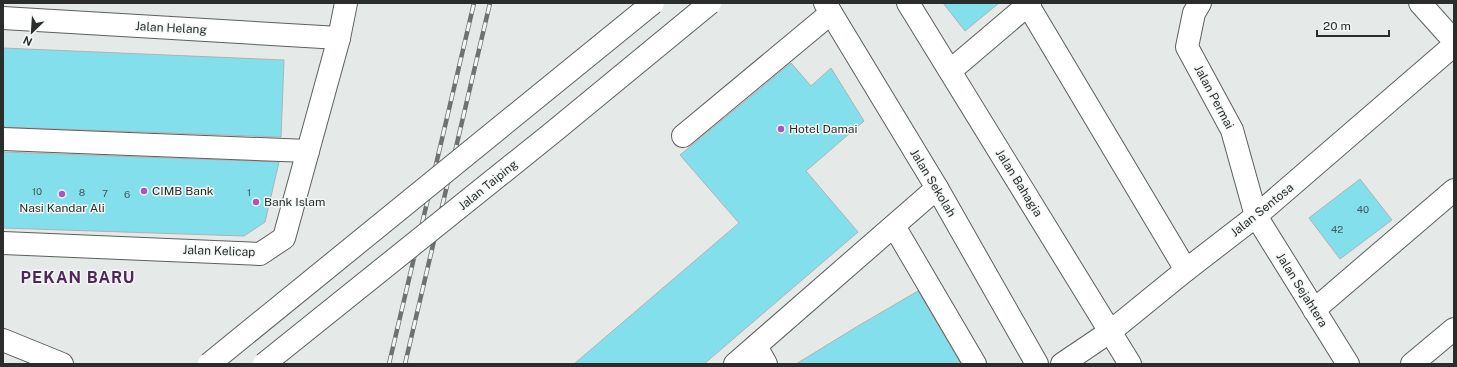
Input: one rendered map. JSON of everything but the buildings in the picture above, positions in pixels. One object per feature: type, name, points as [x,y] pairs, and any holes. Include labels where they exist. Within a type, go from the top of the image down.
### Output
[{"type":"street","name":"Jalan Kelicap","points":[[3,243],[260,254],[284,238],[339,38],[346,3]]},
{"type":"street","points":[[209,364],[653,3]]},
{"type":"street","name":"Jalan Taiping","points":[[264,364],[552,133],[710,3]]},
{"type":"street","name":"Jalan Bahagia","points":[[908,3],[1112,331],[1130,364]]},
{"type":"street","name":"Jalan Permai","points":[[1200,3],[1194,13],[1187,47],[1232,130],[1256,216]]},
{"type":"street","points":[[1420,3],[1454,41]]},
{"type":"street","points":[[950,71],[1029,4],[1186,270]]},
{"type":"street","points":[[683,136],[828,8]]},
{"type":"street","name":"Jalan Sekolah","points":[[828,8],[937,188],[1037,364]]},
{"type":"street","name":"Jalan Helang","points":[[10,13],[339,38]]},
{"type":"street","name":"Jalan Sentosa","points":[[1062,364],[1112,331],[1186,270],[1256,216],[1454,45]]},
{"type":"street","points":[[3,139],[308,151]]},
{"type":"street","points":[[734,364],[761,355],[894,226],[937,188]]},
{"type":"street","points":[[1314,310],[1454,190]]},
{"type":"street","name":"Jalan Sejahtera","points":[[1256,216],[1348,364]]},
{"type":"street","points":[[894,226],[975,364]]},
{"type":"street","points":[[1412,364],[1454,329]]},
{"type":"street","points":[[4,341],[27,364]]},
{"type":"street","points":[[4,341],[62,364]]},
{"type":"railway","points":[[389,364],[474,3]]},
{"type":"railway","points":[[405,364],[490,3]]},
{"type":"place","name":"Hotel Damai","points":[[781,129]]},
{"type":"place","name":"CIMB Bank","points":[[144,191]]},
{"type":"place","name":"Nasi Kandar Ali","points":[[62,194]]},
{"type":"place","name":"Bank Islam","points":[[256,202]]},
{"type":"district","name":"PEKAN BARU","points":[[78,277]]}]
